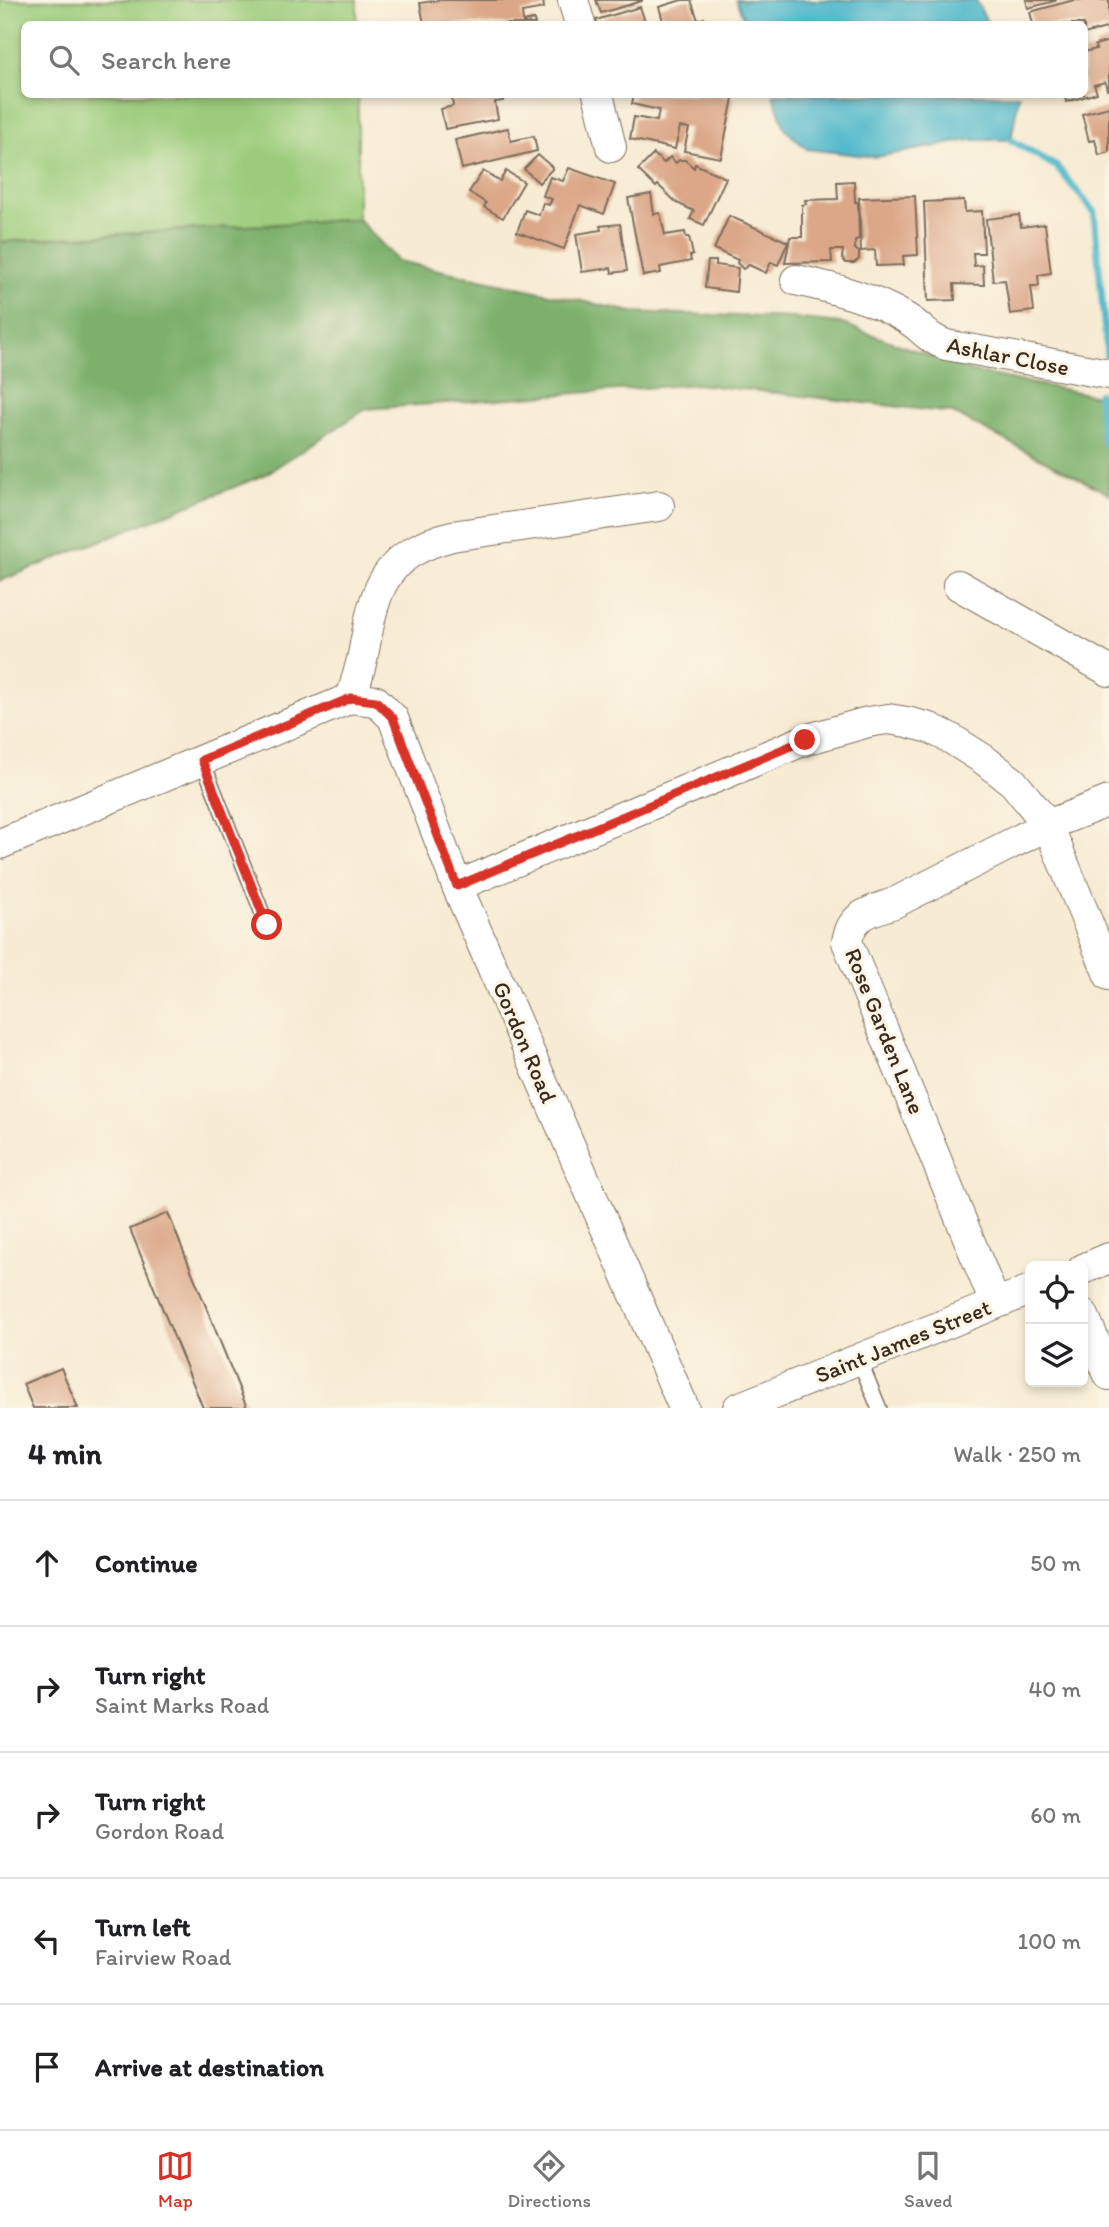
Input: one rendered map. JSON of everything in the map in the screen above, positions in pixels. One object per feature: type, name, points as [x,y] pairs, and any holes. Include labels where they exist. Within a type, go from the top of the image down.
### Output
[{"type":"street","points":[[573,0],[579,21]]},
{"type":"street","points":[[599,98],[611,146]]},
{"type":"street","name":"Ashlar Close","points":[[796,280],[853,294],[907,318],[929,338],[946,345],[1109,374]]},
{"type":"street","points":[[0,844],[351,698],[363,654],[369,615],[380,587],[393,566],[408,553],[430,542],[452,536],[659,506]]},
{"type":"street","points":[[958,585],[1109,671]]},
{"type":"street","name":"Gordon Road","points":[[351,698],[376,701],[393,718],[457,886],[684,1408]]},
{"type":"street","points":[[457,886],[805,740],[888,719],[930,728],[950,738],[1013,782],[1048,825],[1109,975]]},
{"type":"street","name":"Rose Garden Lane","points":[[996,1303],[847,942],[849,929],[855,920],[869,911],[894,903],[1048,825],[1109,801]]},
{"type":"street","points":[[1088,1267],[1109,1258]]},
{"type":"street","name":"Saint James Street","points":[[738,1408],[1025,1292]]},
{"type":"street","points":[[1087,1324],[1109,1375]]},
{"type":"lane","points":[[202,760],[267,925]]},
{"type":"lane","points":[[859,1359],[879,1408]]},
{"type":"green space","points":[[0,0],[357,0],[357,21],[21,21],[21,98],[358,98],[358,219],[0,242]]},
{"type":"green space","points":[[358,219],[398,261],[632,312],[792,318],[840,323],[974,372],[1109,398],[1109,494],[953,413],[696,384],[366,409],[264,475],[0,581],[0,242]]},
{"type":"water","points":[[736,0],[976,0],[986,21],[745,21]]},
{"type":"water","points":[[774,98],[1018,98],[1011,140],[970,140],[876,157],[807,149],[786,130]]},
{"type":"building","points":[[440,0],[543,0],[544,8],[522,12],[523,21],[423,21],[420,3]]},
{"type":"building","points":[[596,0],[642,0],[642,1],[601,13]]},
{"type":"building","points":[[691,0],[698,20],[704,18],[705,21],[663,21],[659,7]]},
{"type":"building","points":[[1026,0],[1055,0],[1055,1],[1028,8]]},
{"type":"building","points":[[1074,0],[1109,0],[1109,37],[1106,28],[1088,33],[1088,21],[1032,21],[1030,12]]},
{"type":"building","points":[[640,7],[645,21],[596,21]]},
{"type":"building","points":[[1109,41],[1109,89],[1107,90],[1105,82],[1094,85],[1097,93],[1088,96],[1088,51],[1096,49],[1095,45]]},
{"type":"building","points":[[452,98],[503,98],[503,101],[495,102],[498,119],[445,129],[441,109],[453,106]]},
{"type":"building","points":[[633,98],[733,98],[721,158],[684,151],[689,128],[680,127],[675,149],[630,139],[634,117],[657,121],[659,110],[632,104]]},
{"type":"building","points":[[1109,107],[1109,152],[1099,155],[1095,140],[1089,141],[1082,114]]},
{"type":"building","points":[[508,128],[511,141],[534,136],[537,151],[462,169],[455,140]]},
{"type":"building","points":[[654,154],[664,163],[670,157],[676,163],[685,160],[694,168],[695,164],[726,178],[704,225],[690,219],[694,211],[677,203],[638,170]]},
{"type":"building","points":[[538,155],[553,168],[539,183],[524,169]]},
{"type":"building","points":[[569,168],[615,184],[604,214],[580,205],[564,249],[517,232],[525,210],[539,215],[543,203],[549,205],[552,199],[543,196],[550,177],[563,181]]},
{"type":"building","points":[[483,171],[500,181],[506,171],[524,182],[503,218],[484,207],[486,203],[469,192]]},
{"type":"building","points":[[854,181],[855,202],[858,202],[859,239],[855,240],[855,249],[859,252],[859,259],[854,263],[846,263],[842,258],[843,250],[831,250],[832,262],[785,263],[790,237],[802,237],[802,205],[806,204],[805,200],[838,199],[837,182]]},
{"type":"building","points":[[651,194],[654,214],[660,213],[665,235],[685,232],[686,237],[689,237],[693,255],[690,256],[691,261],[660,267],[661,273],[643,276],[628,198]]},
{"type":"building","points":[[915,196],[918,255],[903,256],[904,265],[876,266],[875,250],[861,251],[859,198]]},
{"type":"building","points":[[964,200],[965,212],[982,211],[984,253],[973,253],[974,266],[983,265],[984,285],[954,284],[955,300],[928,301],[924,202]]},
{"type":"building","points":[[1019,215],[1021,227],[1045,224],[1051,273],[1038,275],[1039,286],[1031,286],[1034,311],[1010,314],[1005,280],[993,281],[986,219]]},
{"type":"building","points":[[729,216],[788,242],[778,265],[771,262],[766,273],[749,265],[743,269],[737,263],[738,260],[714,249]]},
{"type":"building","points":[[620,224],[627,271],[612,273],[611,268],[582,272],[576,234],[601,230],[600,226]]},
{"type":"building","points":[[708,261],[738,268],[736,292],[705,288]]},
{"type":"building","points":[[168,1213],[247,1408],[203,1408],[130,1229]]},
{"type":"building","points":[[61,1368],[78,1408],[33,1408],[23,1384]]},
{"type":"waterway","points":[[1011,140],[1057,167],[1094,212],[1107,355]]},
{"type":"waterway","points":[[1099,394],[1103,440],[1109,447]]},
{"type":"route","points":[[267,925],[202,760],[351,698],[376,701],[393,718],[457,886],[805,740]]}]
